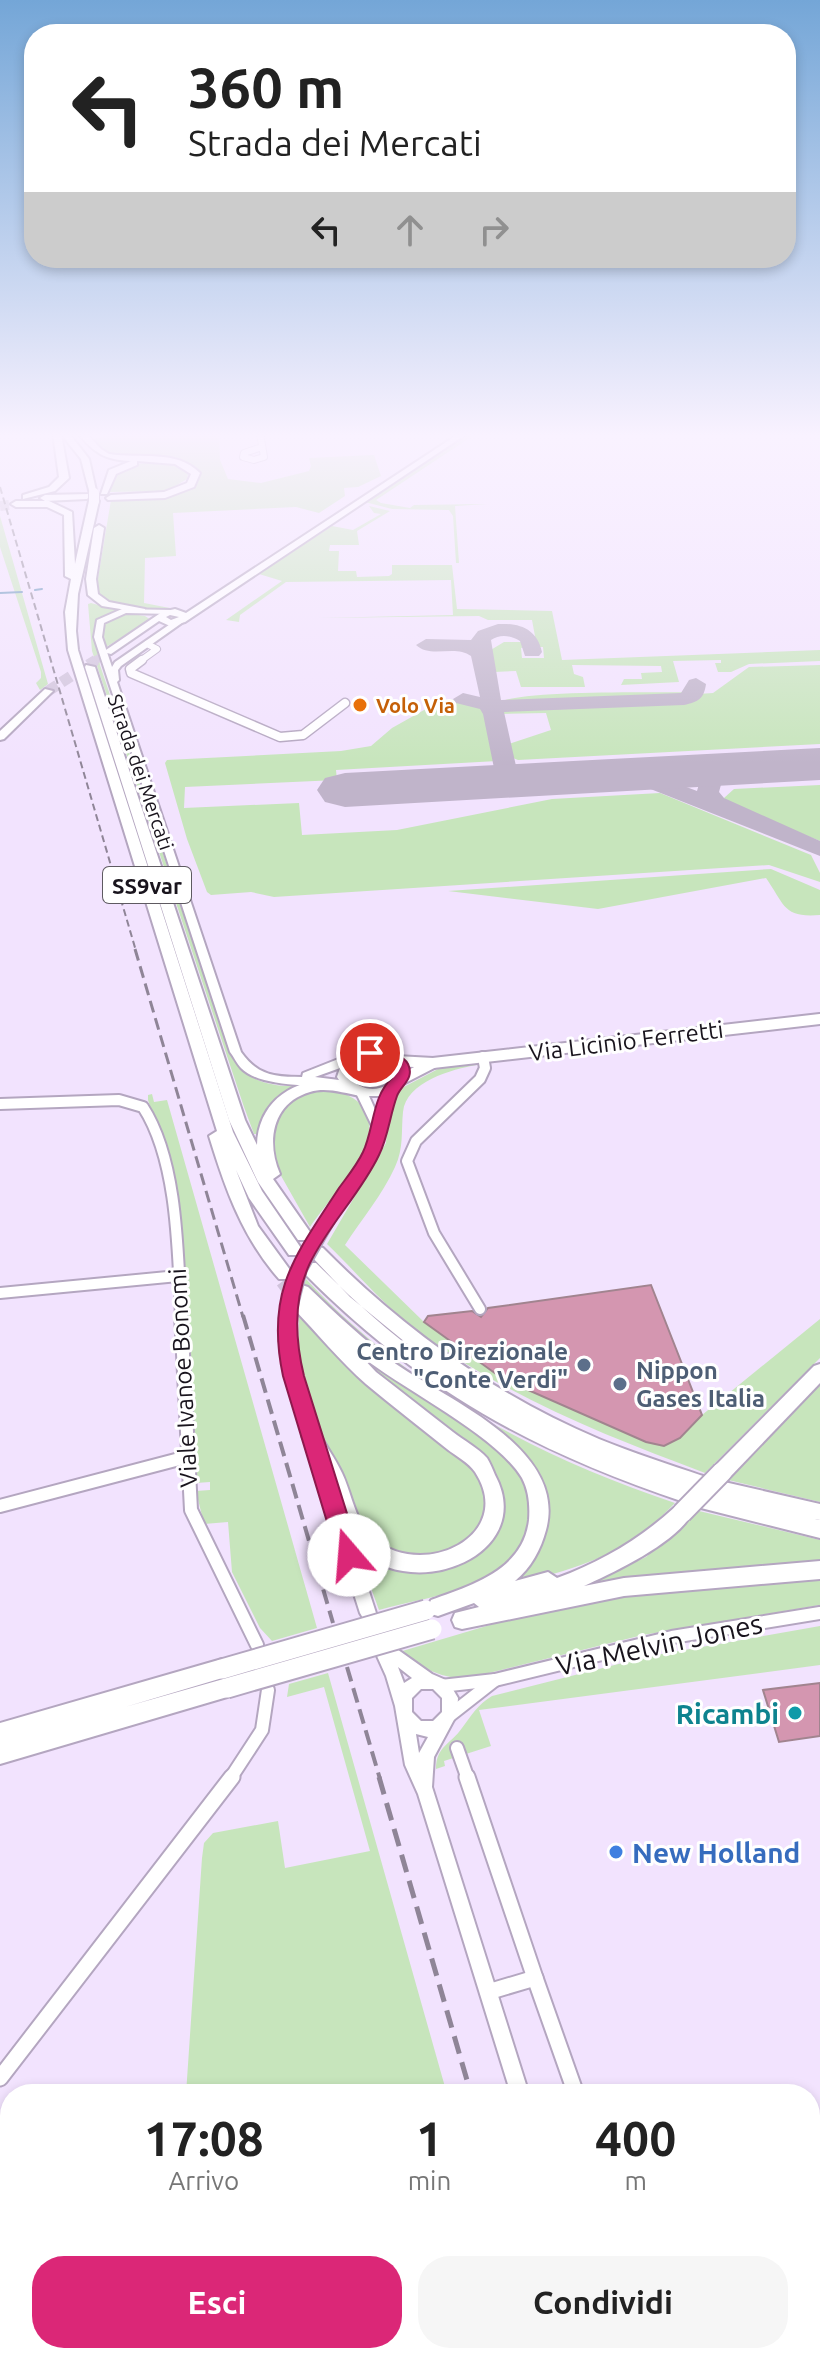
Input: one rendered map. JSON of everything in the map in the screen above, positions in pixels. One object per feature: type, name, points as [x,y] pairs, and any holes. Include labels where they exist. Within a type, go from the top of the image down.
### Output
[{"type":"highway","points":[[70,543],[71,606]]},
{"type":"highway","name":"SS9var","points":[[87,543],[71,606],[73,650],[202,1061],[238,1163],[260,1202],[299,1243]]},
{"type":"highway","name":"SS9var","points":[[96,543],[81,607],[85,652],[237,1120],[299,1243]]},
{"type":"highway","points":[[99,543],[91,587],[93,595],[110,605],[141,611]]},
{"type":"highway","points":[[202,1061],[209,1108],[230,1180],[245,1217],[284,1278]]},
{"type":"highway","points":[[299,1243],[265,1159],[263,1139],[267,1124],[281,1103],[300,1090],[322,1086],[356,1090]]},
{"type":"highway","points":[[313,1260],[380,1335],[459,1392],[567,1450],[687,1496]]},
{"type":"highway","points":[[311,1436],[333,1474],[353,1526],[367,1545],[380,1554],[411,1565],[442,1563],[468,1551],[488,1528],[494,1512],[494,1491],[480,1464],[370,1377],[301,1298],[361,1347],[511,1453],[533,1482],[539,1523],[535,1539],[523,1560],[494,1584],[432,1615]]},
{"type":"highway","points":[[716,1488],[820,1371]]},
{"type":"highway","points":[[716,1488],[820,1529]]},
{"type":"highway","points":[[462,1620],[574,1582],[645,1546],[687,1496],[716,1488],[820,1512]]},
{"type":"highway","points":[[0,1753],[225,1678],[608,1566]]},
{"type":"highway","points":[[432,1615],[462,1620],[612,1589],[820,1570]]},
{"type":"highway","points":[[0,1733],[225,1678]]},
{"type":"main road","points":[[182,620],[295,543]]},
{"type":"main road","points":[[105,654],[169,616],[201,606]]},
{"type":"main road","points":[[169,616],[184,615],[182,620]]},
{"type":"main road","points":[[0,737],[48,691]]},
{"type":"street","name":"Strada dei Mercati","points":[[169,616],[141,611],[117,613],[100,622],[97,632],[238,1057],[249,1069],[271,1079],[330,1081],[376,1093],[395,1085]]},
{"type":"street","name":"Strada dei Mercati","points":[[182,620],[118,664],[114,677],[243,1052],[259,1069],[289,1077],[319,1073],[370,1053],[396,1061]]},
{"type":"street","points":[[105,654],[119,658],[151,641],[157,649],[130,669],[131,673],[280,737],[303,735],[345,703]]},
{"type":"street","name":"Via Licinio Ferretti","points":[[433,1063],[820,1019]]},
{"type":"street","points":[[480,1309],[434,1233],[407,1161],[416,1141],[480,1079],[485,1068],[483,1057]]},
{"type":"street","points":[[352,1059],[343,1070],[346,1083],[356,1090],[378,1126]]},
{"type":"street","points":[[396,1061],[433,1063]]},
{"type":"street","points":[[368,1613],[311,1436],[287,1343],[288,1308],[295,1277],[309,1247],[372,1153],[378,1126],[401,1067],[396,1061]]},
{"type":"street","points":[[395,1085],[433,1063]]},
{"type":"street","name":"Viale Ivanoe Bonomi","points":[[0,1104],[112,1100],[138,1104],[148,1117],[172,1196],[189,1496],[194,1521],[257,1645]]},
{"type":"street","points":[[0,1293],[178,1276]]},
{"type":"street","points":[[0,1506],[187,1457]]},
{"type":"street","name":"Via Melvin Jones","points":[[436,1684],[499,1679],[661,1640],[820,1613]]},
{"type":"street","points":[[426,1792],[426,1756],[446,1719],[451,1699],[436,1684],[389,1655],[413,1765],[426,1792],[517,2084]]},
{"type":"street","name":"Via Melvin Jones","points":[[446,1719],[499,1679]]},
{"type":"street","points":[[436,1684],[419,1683],[409,1689],[403,1698],[403,1711],[412,1724],[421,1728],[435,1727],[446,1719]]},
{"type":"street","points":[[0,2078],[243,1762],[262,1730],[268,1690]]},
{"type":"street","points":[[457,1748],[572,2084]]},
{"type":"street","points":[[488,1992],[535,1978]]},
{"type":"green space","points":[[0,543],[8,543],[48,684],[40,690],[36,683],[41,678],[41,672]]},
{"type":"green space","points":[[104,543],[175,543],[176,556],[145,558],[144,603],[175,609],[121,606],[102,597],[96,590]]},
{"type":"green space","points":[[306,543],[359,543],[330,545],[329,551],[339,551],[338,571],[356,571],[357,577],[389,576],[392,565],[452,565],[457,609],[552,611],[562,660],[820,650],[820,661],[749,664],[731,672],[718,672],[715,663],[721,663],[721,660],[673,661],[679,682],[621,685],[624,679],[642,679],[641,673],[662,672],[661,666],[572,665],[574,674],[583,677],[585,687],[521,687],[516,671],[494,672],[489,651],[504,642],[525,642],[526,647],[521,648],[522,658],[544,658],[543,647],[537,647],[532,620],[488,620],[479,616],[318,618],[453,615],[451,580],[286,582],[240,615],[239,622],[226,620],[282,581],[259,574]]},
{"type":"green space","points":[[455,543],[458,543],[459,563],[456,563]]},
{"type":"green space","points":[[88,604],[116,610],[95,624],[100,665],[230,1054],[242,1070],[258,1080],[297,1086],[273,1107],[257,1134],[254,1134],[244,1107],[92,651]]},
{"type":"green space","points":[[124,613],[151,620],[106,647],[102,625],[105,619]]},
{"type":"green space","points":[[820,665],[820,744],[518,760],[508,756],[506,745],[551,730],[546,713],[500,714],[499,709],[505,707],[696,699],[698,694],[713,693],[749,667]]},
{"type":"green space","points":[[691,692],[680,698],[498,704],[509,699],[557,694]]},
{"type":"green space","points":[[450,699],[486,710],[497,761],[336,770],[337,780],[185,787],[184,808],[299,803],[302,835],[397,830],[552,799],[660,793],[811,855],[820,873],[820,882],[769,865],[274,897],[251,892],[211,895],[207,892],[187,839],[165,763],[167,760],[341,751],[371,746],[392,728],[440,701]]},
{"type":"green space","points":[[820,785],[820,841],[734,806],[724,798],[734,789]]},
{"type":"green space","points":[[771,869],[820,890],[820,915],[799,914],[786,908],[766,878],[598,909],[448,891]]},
{"type":"green space","points":[[477,1062],[477,1065],[432,1079],[412,1093],[403,1112],[401,1146],[395,1167],[345,1245],[424,1322],[466,1351],[646,1442],[664,1446],[680,1438],[702,1415],[820,1319],[820,1358],[705,1473],[589,1427],[479,1372],[399,1316],[327,1244],[386,1143],[388,1108],[398,1090],[440,1068]]},
{"type":"green space","points":[[326,1088],[353,1098],[367,1113],[369,1130],[352,1171],[310,1227],[271,1158],[274,1121],[291,1100],[301,1094]]},
{"type":"green space","points":[[152,1094],[154,1102],[167,1100],[317,1628],[272,1641],[260,1628],[232,1572],[228,1522],[204,1524],[196,1491],[210,1490],[210,1482],[196,1483],[182,1223],[175,1186],[148,1100],[148,1095]]},
{"type":"green space","points":[[306,1279],[386,1353],[476,1414],[573,1464],[675,1503],[620,1548],[581,1565],[513,1585],[532,1559],[542,1486],[418,1380],[355,1335],[304,1286]]},
{"type":"green space","points":[[299,1312],[459,1454],[483,1480],[487,1510],[471,1541],[432,1559],[383,1550],[360,1527],[320,1432],[298,1356]]},
{"type":"green space","points":[[359,1353],[500,1451],[526,1484],[531,1497],[530,1526],[517,1552],[496,1574],[470,1587],[379,1610],[355,1544],[414,1572],[446,1570],[484,1547],[502,1500],[499,1483],[487,1462],[364,1364]]},
{"type":"green space","points":[[820,1384],[820,1502],[728,1480],[733,1476]]},
{"type":"green space","points":[[699,1511],[820,1540],[820,1564],[578,1588],[646,1557]]},
{"type":"green space","points":[[820,1576],[820,1605],[643,1635],[469,1678],[450,1677],[432,1671],[399,1652],[592,1598]]},
{"type":"green space","points":[[820,1626],[820,1665],[479,1710],[491,1746],[444,1761],[445,1766],[436,1769],[441,1750],[492,1696],[650,1656]]},
{"type":"green space","points":[[328,1673],[444,2084],[187,2084],[204,1843],[213,1833],[278,1821],[285,1868],[370,1851],[324,1687],[287,1697],[289,1684]]},
{"type":"building","name":"Centro Direzionale \"Conte Verdi\"","points":[[651,1285],[702,1415],[680,1438],[664,1446],[646,1442],[503,1379],[424,1322],[428,1316],[472,1311],[481,1317],[488,1308]]},
{"type":"building","name":"Ricambi","points":[[820,1683],[820,1736],[779,1742],[763,1690]]},
{"type":"waterway","points":[[35,590],[42,589]]},
{"type":"waterway","points":[[0,593],[22,592]]},
{"type":"taxiway","points":[[481,654],[481,639],[498,630],[524,635],[529,639],[532,652]]},
{"type":"taxiway","points":[[426,645],[469,645],[481,654]]},
{"type":"taxiway","points":[[481,654],[493,713]]},
{"type":"taxiway","points":[[493,713],[498,706],[684,699],[694,695],[696,684]]},
{"type":"taxiway","points":[[463,699],[487,705],[493,713]]},
{"type":"taxiway","points":[[493,713],[505,768],[514,776],[533,780]]},
{"type":"taxiway","points":[[741,768],[722,771],[712,778],[708,792],[715,803],[820,849]]},
{"type":"taxiway","points":[[588,777],[652,781],[724,810]]},
{"type":"runway","points":[[345,790],[820,764]]},
{"type":"tunnel","points":[[96,660],[108,652]]},
{"type":"tunnel","points":[[48,691],[96,660]]},
{"type":"tunnel","points":[[283,1281],[300,1304]]},
{"type":"railway","points":[[17,543],[136,951]]},
{"type":"railway","points":[[135,949],[243,1317]]},
{"type":"railway","points":[[243,1315],[333,1623]]},
{"type":"railway","points":[[347,1667],[380,1779]]},
{"type":"railway","points":[[379,1777],[468,2084]]},
{"type":"place","name":"Volo Via","points":[[360,705]]},
{"type":"place","name":"Centro Direzionale \"Conte Verdi\"","points":[[584,1365]]},
{"type":"place","name":"Nippon Gases Italia","points":[[620,1384]]},
{"type":"place","name":"Ricambi","points":[[795,1713]]},
{"type":"place","name":"New Holland","points":[[616,1852]]},
{"type":"route","points":[[349,1555],[294,1376],[288,1349],[287,1323],[291,1293],[301,1261],[372,1153],[390,1089],[402,1074],[401,1067],[389,1056],[370,1053]]}]
